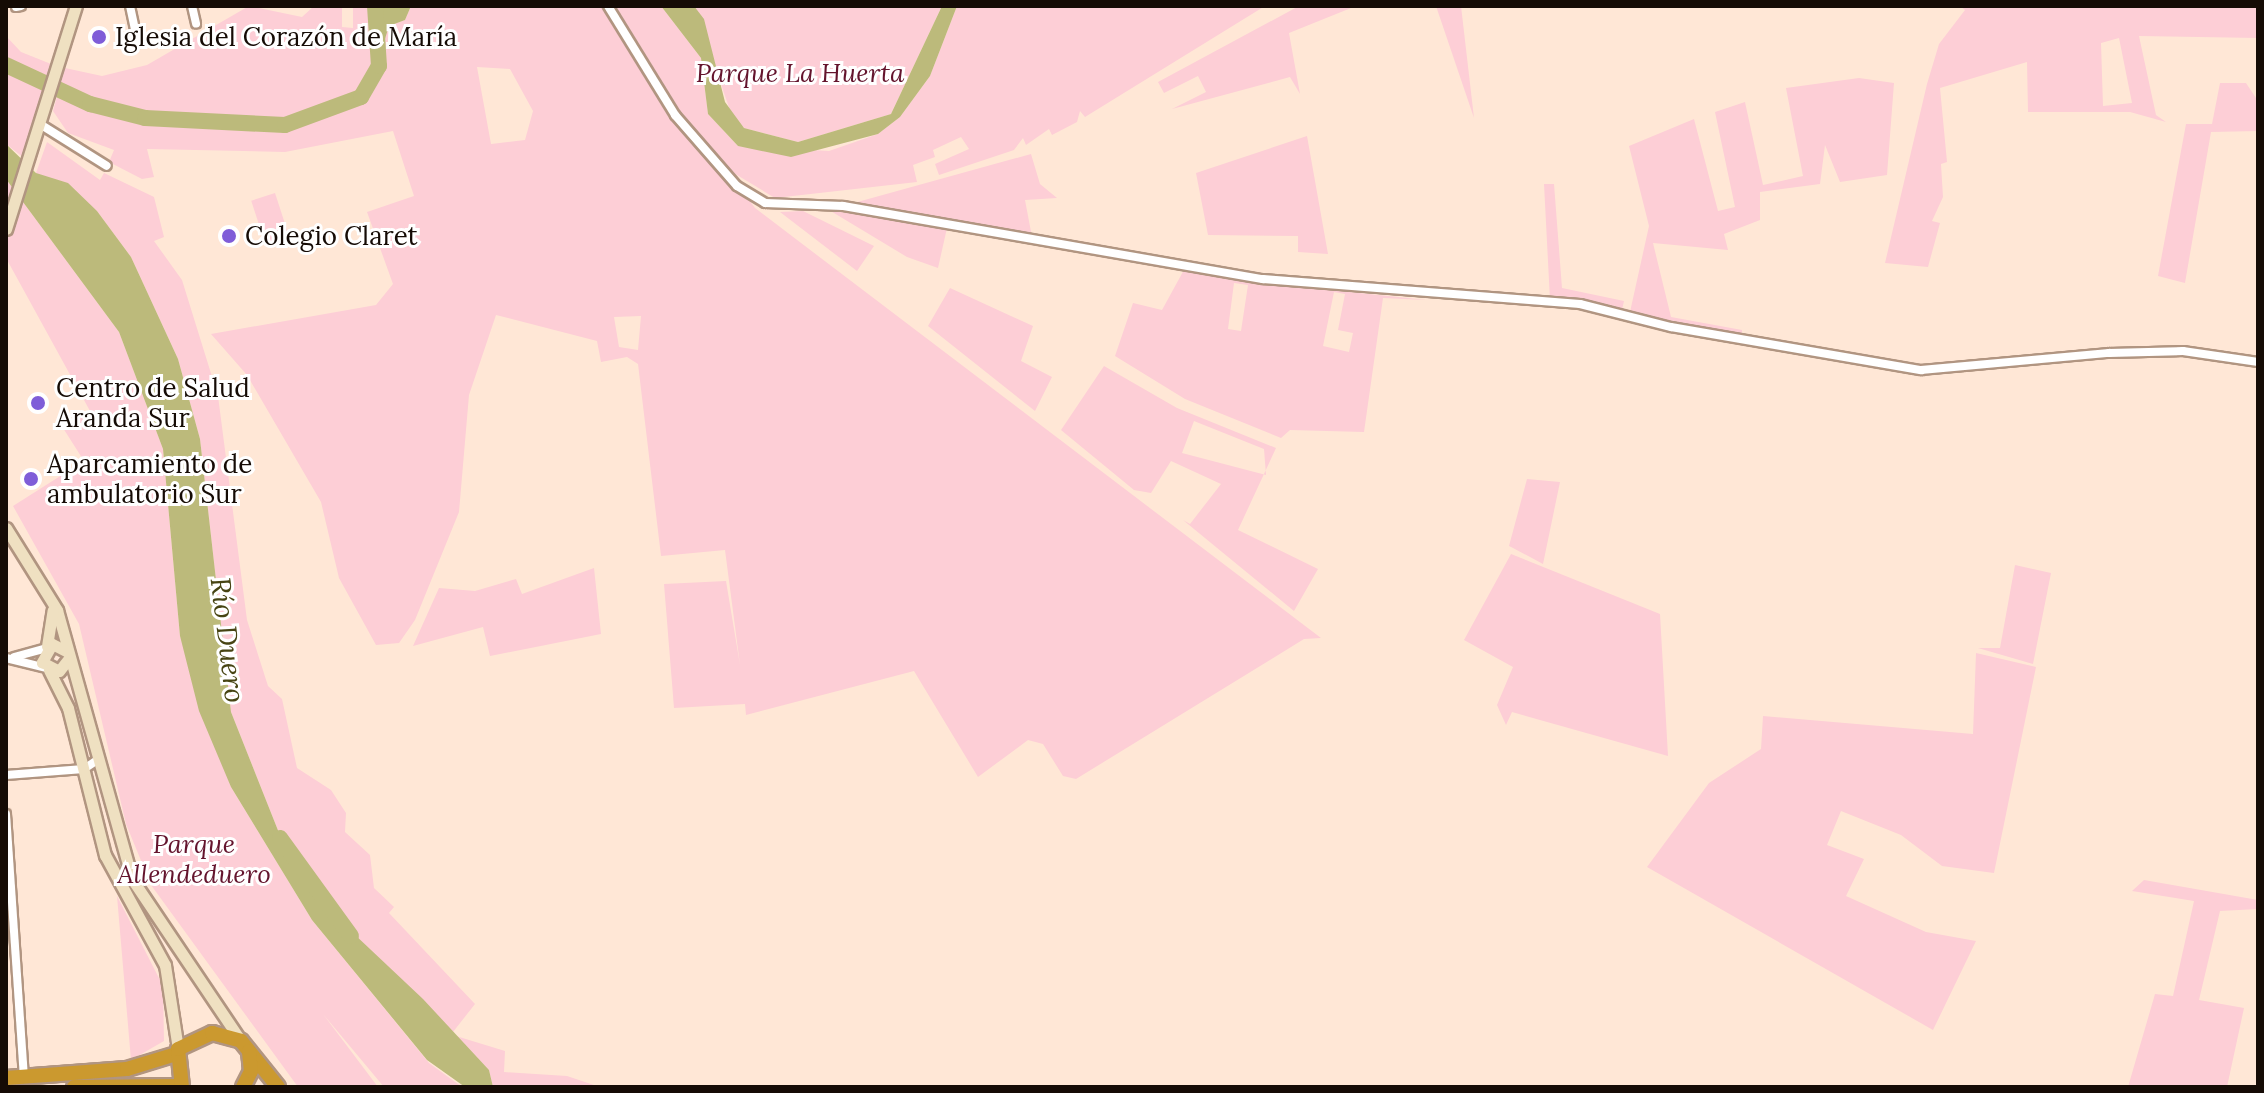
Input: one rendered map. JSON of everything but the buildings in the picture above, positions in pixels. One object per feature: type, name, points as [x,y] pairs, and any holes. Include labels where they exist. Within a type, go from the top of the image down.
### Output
[{"type":"highway","points":[[6,1078],[173,1054],[203,1034],[245,1046],[278,1087]]},
{"type":"highway","points":[[243,1087],[251,1071],[245,1046]]},
{"type":"highway","points":[[74,1087],[181,1086],[173,1054]]},
{"type":"street","points":[[6,228],[40,132],[76,6]]},
{"type":"street","points":[[130,6],[138,43]]},
{"type":"street","points":[[192,6],[196,24]]},
{"type":"street","points":[[608,6],[675,115],[737,186],[765,203],[843,206],[1263,279],[1580,304],[1671,327],[1921,370],[2109,353],[2183,351],[2258,362]]},
{"type":"street","points":[[40,132],[107,166]]},
{"type":"street","points":[[6,528],[52,601],[132,879],[245,1046]]},
{"type":"street","points":[[52,601],[46,647],[48,669],[68,708],[105,855],[165,965],[173,1021],[173,1054]]},
{"type":"street","points":[[6,658],[46,647],[69,655]]},
{"type":"street","points":[[6,658],[48,669],[64,669],[69,655]]},
{"type":"street","points":[[6,775],[84,769],[96,761]]},
{"type":"street","points":[[6,814],[24,1077]]},
{"type":"green space","points":[[249,6],[302,17],[314,6],[342,6],[342,27],[353,28],[353,6],[372,6],[389,26],[405,20],[411,6],[661,6],[701,58],[708,114],[738,146],[829,151],[878,134],[900,117],[930,76],[957,6],[1265,6],[1085,117],[1080,111],[1077,122],[1052,135],[1049,129],[1026,145],[1023,138],[1014,150],[939,175],[935,164],[969,149],[961,137],[933,150],[935,157],[913,165],[917,182],[775,198],[732,172],[709,147],[755,208],[1321,638],[1304,639],[1076,779],[1063,776],[1043,744],[1028,740],[978,777],[914,671],[746,715],[745,704],[674,708],[664,584],[726,581],[740,665],[725,550],[661,556],[638,364],[627,357],[601,362],[597,341],[496,315],[469,395],[459,512],[415,620],[399,643],[376,645],[339,578],[321,502],[247,375],[211,334],[376,305],[393,284],[367,212],[414,196],[393,131],[285,152],[147,149],[154,177],[142,179],[109,162],[114,150],[68,133],[53,111],[65,68],[102,76],[147,65]],"holes":[[[477,67],[510,69],[533,111],[525,140],[491,144]],[[641,316],[638,350],[619,347],[614,317]]]},
{"type":"green space","name":"Parque La Huerta","points":[[694,6],[942,6],[891,114],[798,142],[744,128],[732,116]]},
{"type":"green space","points":[[1299,6],[1356,6],[1289,33],[1300,94],[1290,77],[1172,109],[1206,92],[1198,76],[1164,93],[1158,82]]},
{"type":"green space","points":[[1436,6],[1461,6],[1474,118]]},
{"type":"green space","points":[[1960,6],[2258,6],[2258,38],[2139,36],[2156,115],[2166,122],[2130,112],[2028,112],[2027,62],[1940,88],[1947,162],[1941,164],[1943,197],[1932,221],[1940,223],[1928,267],[1885,263],[1939,44],[1965,10]],"holes":[[[2119,38],[2132,103],[2103,106],[2101,43]]]},
{"type":"green space","points":[[6,36],[21,52],[51,64],[24,158],[6,144]]},
{"type":"green space","points":[[1859,78],[1894,83],[1887,175],[1840,182],[1825,145],[1820,184],[1760,192],[1760,220],[1724,234],[1728,250],[1653,243],[1671,317],[1742,330],[1742,336],[1630,312],[1649,226],[1629,146],[1694,119],[1718,211],[1735,207],[1715,112],[1745,102],[1763,185],[1803,176],[1786,88]]},
{"type":"green space","points":[[2220,83],[2246,83],[2258,101],[2258,131],[2211,132],[2185,283],[2158,276],[2186,124],[2212,124]]},
{"type":"green space","points":[[1307,136],[1328,254],[1298,252],[1298,236],[1208,235],[1196,173]]},
{"type":"green space","points":[[47,142],[100,180],[104,173],[154,197],[164,237],[154,241],[182,280],[218,396],[247,620],[268,686],[282,699],[297,768],[331,790],[346,813],[345,832],[370,855],[374,888],[394,907],[389,913],[475,1004],[453,1032],[318,900],[283,843],[231,712],[200,439],[178,359],[131,257],[97,211],[36,173]]},
{"type":"green space","points":[[1031,154],[1040,184],[1057,198],[1025,200],[1032,237],[843,206]]},
{"type":"green space","name":"Parque Allendeduero","points":[[6,179],[119,332],[163,449],[180,636],[231,787],[312,920],[429,1063],[462,1087],[384,1087],[323,1014],[378,1087],[298,1087],[151,885],[126,824],[79,624],[13,506],[84,461],[63,428],[90,411],[6,258]]},
{"type":"green space","points":[[1544,184],[1554,184],[1562,288],[1624,301],[1622,310],[1550,300]]},
{"type":"green space","points":[[275,193],[289,237],[265,244],[251,201]]},
{"type":"green space","points":[[829,210],[947,228],[938,268],[907,257]]},
{"type":"green space","points":[[803,211],[874,246],[857,271],[780,212]]},
{"type":"green space","points":[[1185,268],[1262,283],[1427,300],[1383,298],[1364,432],[1290,430],[1281,438],[1185,399],[1115,356],[1133,303],[1162,310]],"holes":[[[1234,283],[1248,285],[1241,331],[1228,329]],[[1334,292],[1345,294],[1338,330],[1353,333],[1349,352],[1323,346]]]},
{"type":"green space","points":[[950,288],[1033,326],[1021,361],[1052,377],[1035,411],[928,326]]},
{"type":"green space","points":[[1104,366],[1177,408],[1276,448],[1266,470],[1264,449],[1194,421],[1182,453],[1264,474],[1238,530],[1318,569],[1294,611],[1183,520],[1190,524],[1221,484],[1171,461],[1151,493],[1134,490],[1061,430]]},
{"type":"green space","points":[[1527,479],[1560,482],[1543,564],[1509,546]]},
{"type":"green space","points":[[1511,554],[1660,614],[1668,756],[1512,712],[1506,725],[1497,705],[1513,667],[1464,640]]},
{"type":"green space","points":[[2015,565],[2051,573],[2033,664],[1978,648],[2000,648]]},
{"type":"green space","points":[[594,568],[601,634],[490,656],[483,627],[413,646],[439,588],[475,591],[516,579],[522,594]]},
{"type":"green space","points":[[1976,653],[2036,667],[1994,873],[1942,866],[1901,835],[1841,811],[1827,845],[1864,859],[1846,896],[1926,932],[1976,941],[1933,1030],[1647,867],[1709,783],[1761,749],[1763,716],[1973,734]]},
{"type":"green space","points":[[2144,880],[2258,900],[2258,909],[2220,911],[2199,1000],[2244,1008],[2227,1087],[2128,1087],[2155,994],[2173,996],[2194,901],[2132,891]]},
{"type":"green space","points":[[117,896],[163,986],[164,1041],[131,1060]]},
{"type":"green space","points":[[456,1036],[505,1051],[504,1072],[567,1076],[600,1087],[493,1087],[489,1070]]},
{"type":"shaded area","points":[[372,6],[411,6],[405,20],[389,26],[374,74]]},
{"type":"shaded area","points":[[661,6],[694,6],[704,19],[725,102],[744,128],[798,142],[891,114],[942,6],[957,6],[930,76],[900,117],[878,134],[791,157],[738,146],[708,114],[701,58]]},
{"type":"shaded area","name":"Río Duero","points":[[6,144],[36,173],[68,183],[97,211],[131,257],[178,359],[200,439],[231,712],[283,843],[318,900],[423,999],[489,1070],[493,1087],[465,1087],[427,1060],[312,920],[231,787],[199,711],[180,636],[163,449],[119,332],[6,179]]},
{"type":"waterway","points":[[6,65],[90,104],[145,118],[285,125],[361,97],[379,66],[375,6]]},
{"type":"waterway","points":[[280,838],[351,936]]},
{"type":"place","name":"Iglesia del Corazón de María","points":[[99,37]]},
{"type":"place","name":"Colegio Claret","points":[[229,236]]},
{"type":"place","name":"Centro de Salud Aranda Sur","points":[[38,403]]},
{"type":"place","name":"Aparcamiento de ambulatorio Sur","points":[[31,479]]}]
